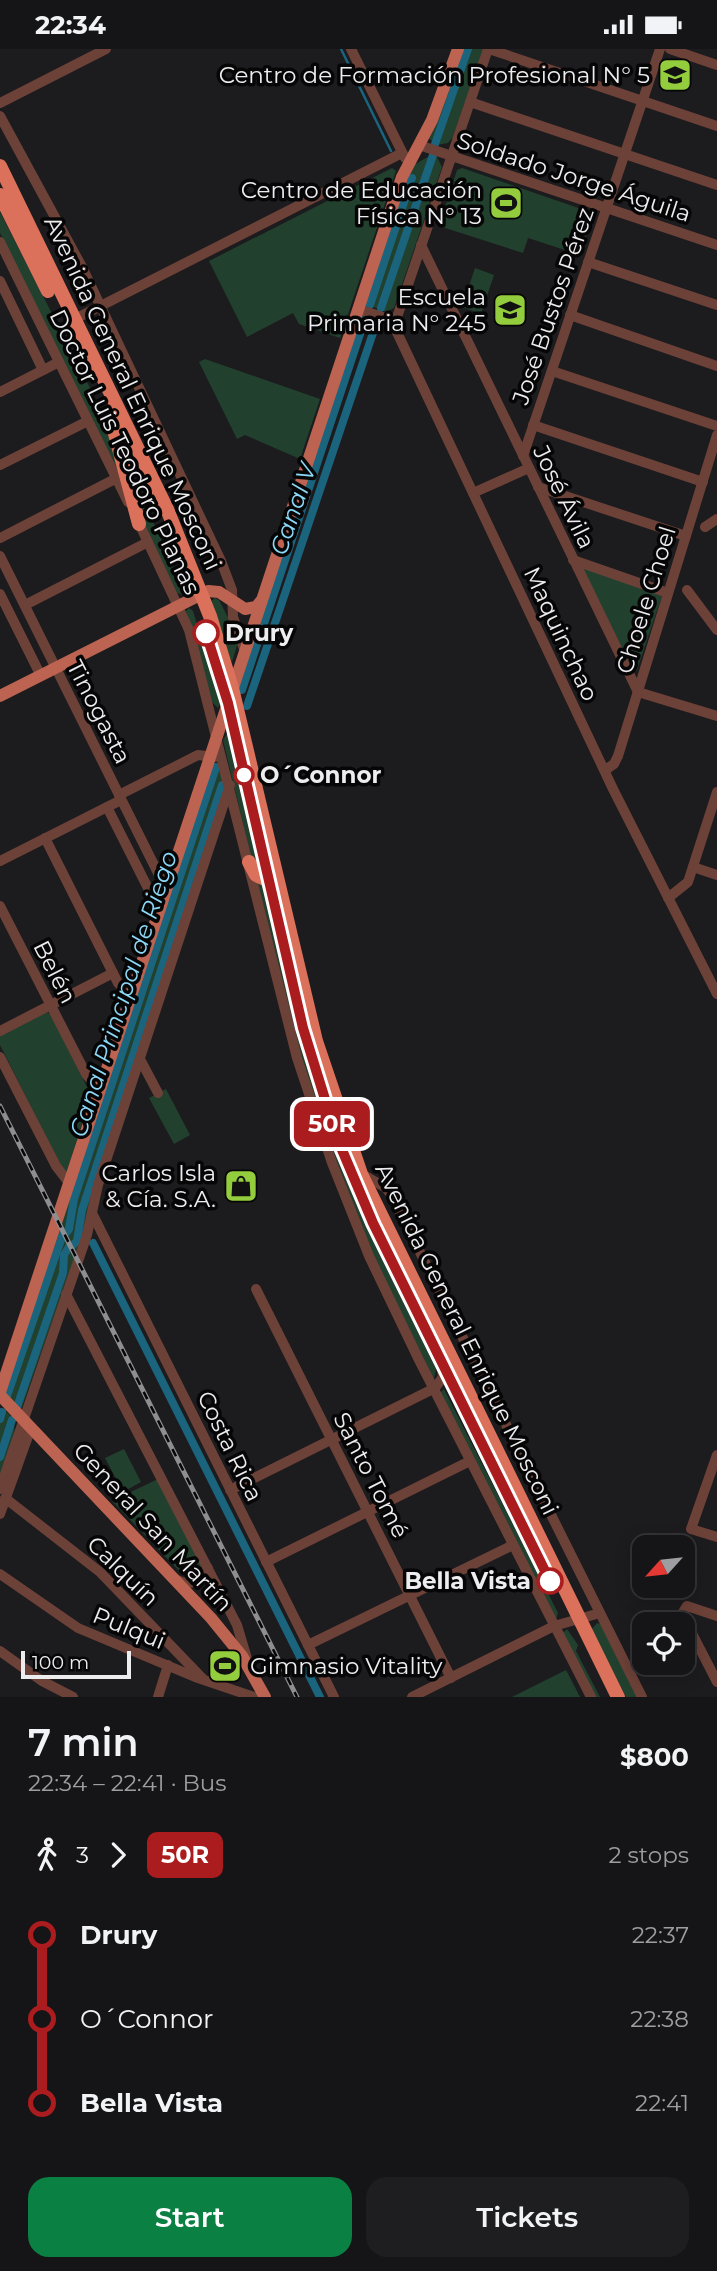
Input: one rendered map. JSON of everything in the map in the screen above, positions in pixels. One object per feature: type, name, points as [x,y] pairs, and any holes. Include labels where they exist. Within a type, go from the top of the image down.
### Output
[{"type":"highway","name":"Avenida General Enrique Mosconi","points":[[0,166],[167,509],[232,688],[316,1041],[360,1174],[575,1620],[608,1697]]},
{"type":"highway","name":"Avenida General Enrique Mosconi","points":[[0,195],[198,596],[228,703],[303,1028],[327,1110],[373,1223],[441,1362],[618,1697]]},
{"type":"highway","points":[[110,415],[139,524]]},
{"type":"highway","points":[[249,862],[256,875],[269,881]]},
{"type":"main road","points":[[0,1393],[4,1372],[211,756],[405,158],[419,145],[432,120],[458,49]]},
{"type":"main road","points":[[0,696],[198,596],[216,591],[249,609],[261,601]]},
{"type":"main road","name":"General San Martín","points":[[0,1393],[222,1631],[250,1669],[265,1697]]},
{"type":"street","points":[[0,103],[106,49]]},
{"type":"street","points":[[73,320],[405,158],[351,49]]},
{"type":"street","points":[[358,309],[395,321],[489,49],[717,126]]},
{"type":"street","name":"José Bustos Pérez","points":[[523,456],[660,49]]},
{"type":"street","points":[[670,49],[717,65]]},
{"type":"street","points":[[470,102],[717,185]]},
{"type":"street","points":[[0,115],[100,306],[221,561],[233,602],[233,617],[244,649]]},
{"type":"street","name":"Soldado Jorge Águila","points":[[419,145],[717,245]]},
{"type":"street","name":"Doctor Luis Teodoro Planas","points":[[0,242],[180,606],[218,734],[309,1098],[369,1256],[433,1389],[591,1697]]},
{"type":"street","name":"José Ávila","points":[[421,244],[638,692]]},
{"type":"street","points":[[588,262],[717,305]]},
{"type":"street","points":[[0,270],[11,264]]},
{"type":"street","points":[[0,281],[43,370]]},
{"type":"street","points":[[570,315],[717,366]]},
{"type":"street","name":"Maquinchao","points":[[395,321],[396,331],[605,770],[717,995]]},
{"type":"street","points":[[0,392],[59,362]]},
{"type":"street","points":[[552,371],[717,426]]},
{"type":"street","points":[[0,465],[88,421]]},
{"type":"street","points":[[533,425],[703,482]]},
{"type":"street","name":"Choele Choel","points":[[605,770],[616,760],[717,435]]},
{"type":"street","points":[[473,493],[528,468]]},
{"type":"street","points":[[0,538],[117,478]]},
{"type":"street","points":[[538,487],[686,536]]},
{"type":"street","points":[[705,527],[717,519]]},
{"type":"street","points":[[24,605],[148,542]]},
{"type":"street","name":"Tinogasta","points":[[0,556],[158,873],[169,882]]},
{"type":"street","points":[[573,560],[668,593]]},
{"type":"street","points":[[687,590],[713,616],[717,630]]},
{"type":"street","name":"Tinogasta","points":[[0,594],[40,676]]},
{"type":"street","points":[[638,692],[717,716]]},
{"type":"street","points":[[210,704],[218,712],[228,703]]},
{"type":"street","points":[[0,861],[107,807],[120,797],[195,756],[211,756],[225,762]]},
{"type":"street","points":[[0,1514],[3,1494],[28,1424],[97,1190],[230,784]]},
{"type":"street","points":[[668,898],[686,886],[717,792]]},
{"type":"street","points":[[107,807],[159,910]]},
{"type":"street","points":[[220,817],[229,812],[238,817]]},
{"type":"street","points":[[45,838],[113,973],[131,996]]},
{"type":"street","points":[[693,867],[717,875]]},
{"type":"street","name":"Belén","points":[[0,906],[86,1074],[99,1090]]},
{"type":"street","points":[[0,1031],[113,973]]},
{"type":"street","points":[[0,1057],[56,1166],[69,1182]]},
{"type":"street","points":[[140,1059],[158,1093]]},
{"type":"street","points":[[360,1174],[382,1185],[392,1196],[642,1697]]},
{"type":"street","name":"Costa Rica","points":[[92,1212],[334,1697]]},
{"type":"street","name":"Santo Tomé","points":[[256,1289],[451,1678]]},
{"type":"street","points":[[66,1294],[240,1633],[250,1669]]},
{"type":"street","points":[[230,1490],[433,1389],[443,1380],[441,1362]]},
{"type":"street","points":[[717,1455],[691,1529],[717,1537]]},
{"type":"street","points":[[266,1562],[470,1461]]},
{"type":"street","name":"Calquín","points":[[3,1494],[100,1572],[206,1682]]},
{"type":"street","points":[[308,1645],[513,1545]]},
{"type":"street","points":[[176,1579],[186,1584],[195,1582],[208,1569]]},
{"type":"street","name":"Pulqui","points":[[0,1574],[69,1624],[206,1682],[254,1697]]},
{"type":"street","points":[[717,1616],[687,1606],[682,1614],[717,1682]]},
{"type":"street","points":[[412,1697],[554,1626],[600,1613]]},
{"type":"street","points":[[0,1651],[42,1681],[73,1697]]},
{"type":"street","points":[[158,1697],[168,1665]]},
{"type":"green space","points":[[461,49],[483,49],[453,137],[448,143],[437,145],[428,138]]},
{"type":"green space","points":[[431,155],[437,157],[442,167],[394,308],[386,312],[366,304],[404,185],[414,165]]},
{"type":"green space","points":[[392,168],[396,171],[340,338],[299,324],[293,313],[247,337],[209,261]]},
{"type":"green space","name":"Centro de Educación Física N° 13","points":[[462,168],[590,212],[593,216],[581,251],[577,254],[528,238],[523,253],[439,226],[457,170]]},
{"type":"green space","points":[[0,212],[109,425],[133,503],[0,233]]},
{"type":"green space","points":[[475,268],[494,275],[481,314],[462,307]]},
{"type":"green space","points":[[205,359],[320,399],[300,459],[245,435],[237,439],[199,362]]},
{"type":"green space","points":[[133,478],[184,589],[183,595],[177,593],[143,524]]},
{"type":"green space","points":[[581,568],[662,596],[637,670],[633,672]]},
{"type":"green space","points":[[215,598],[219,600],[239,639],[232,662],[223,646],[226,643],[211,601]]},
{"type":"green space","points":[[189,608],[193,611],[221,703],[218,708],[212,702],[186,611]]},
{"type":"green space","points":[[228,732],[235,751],[233,755],[261,871],[253,866],[223,740]]},
{"type":"green space","points":[[213,763],[220,765],[225,787],[85,1228],[21,1410],[5,1392]]},
{"type":"green space","points":[[257,881],[264,884],[300,1036],[338,1157],[364,1219],[436,1369],[434,1379],[375,1261],[311,1096]]},
{"type":"green space","points":[[47,1012],[51,1015],[91,1095],[67,1171],[64,1172],[0,1045],[0,1036]]},
{"type":"green space","points":[[166,1089],[190,1135],[174,1144],[149,1098]]},
{"type":"green space","points":[[444,1389],[558,1613],[555,1618],[440,1393]]},
{"type":"green space","points":[[0,1409],[9,1414],[15,1429],[0,1476]]},
{"type":"green space","points":[[124,1449],[141,1482],[123,1492],[105,1458]]},
{"type":"green space","points":[[158,1479],[201,1562],[201,1572],[192,1578],[182,1574],[112,1501]]},
{"type":"green space","points":[[597,1623],[601,1624],[637,1697],[626,1697],[592,1629]]},
{"type":"green space","points":[[567,1629],[578,1645],[576,1651],[600,1697],[594,1697],[563,1633]]},
{"type":"green space","points":[[566,1670],[580,1697],[512,1697]]},
{"type":"waterway","points":[[341,49],[391,151]]},
{"type":"waterway","name":"Canal Principal de Riego","points":[[435,144],[468,49]]},
{"type":"waterway","name":"Canal V","points":[[381,308],[433,155]]},
{"type":"waterway","name":"Canal Principal de Riego","points":[[370,305],[412,178]]},
{"type":"waterway","name":"Canal Principal de Riego","points":[[242,690],[365,319]]},
{"type":"waterway","name":"Canal V","points":[[247,706],[376,324]]},
{"type":"waterway","name":"Canal Principal de Riego","points":[[66,1233],[74,1199],[216,767]]},
{"type":"waterway","name":"Canal V","points":[[72,1246],[77,1241],[82,1210],[222,785]]},
{"type":"waterway","name":"Canal Principal de Riego","points":[[7,1396],[63,1234]]},
{"type":"waterway","points":[[93,1243],[320,1697]]},
{"type":"waterway","name":"Canal V","points":[[17,1407],[63,1273],[64,1255],[69,1247]]},
{"type":"waterway","name":"Canal Principal de Riego","points":[[0,1419],[2,1412]]},
{"type":"waterway","name":"Canal V","points":[[0,1457],[12,1420]]},
{"type":"railway","points":[[0,1106],[297,1697]]},
{"type":"bus line","name":"50R","points":[[206,633],[228,703],[303,1028],[337,1138],[354,1181],[410,1300],[550,1581]]},
{"type":"place","name":"Centro de Formación Profesional N° 5","points":[[675,75]]},
{"type":"place","name":"Centro de Educación Física N° 13","points":[[506,203]]},
{"type":"place","name":"Escuela Primaria N° 245","points":[[510,310]]},
{"type":"place","name":"Drury","points":[[206,633]]},
{"type":"place","name":"O´Connor","points":[[244,775]]},
{"type":"place","name":"Carlos Isla & Cía. S.A.","points":[[241,1186]]},
{"type":"place","name":"Bella Vista","points":[[550,1581]]},
{"type":"place","name":"Gimnasio Vitality","points":[[225,1666]]}]
